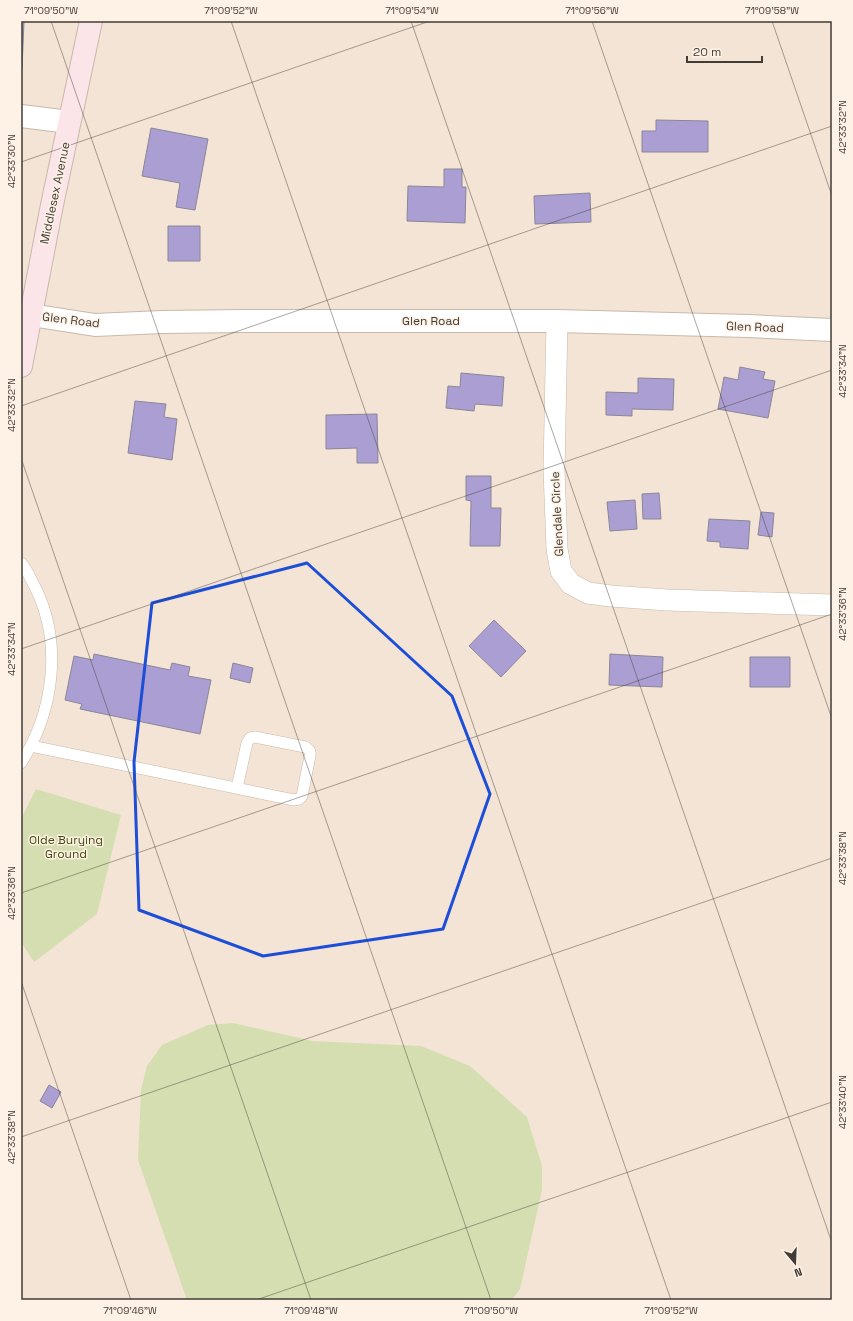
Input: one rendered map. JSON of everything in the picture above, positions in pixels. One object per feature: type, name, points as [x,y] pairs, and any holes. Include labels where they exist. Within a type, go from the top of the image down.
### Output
[{"type":"main road","name":"Middlesex Avenue","points":[[21,366],[52,205],[91,21]]},
{"type":"street","points":[[21,116],[70,122]]},
{"type":"street","name":"Glen Road","points":[[31,315],[95,325],[243,321],[557,321],[748,326],[832,330]]},
{"type":"street","name":"Glendale Circle","points":[[557,321],[554,470],[557,549],[558,559],[562,571],[571,584],[588,593],[611,596],[675,600],[832,605]]},
{"type":"lane","points":[[21,563],[37,591],[44,608],[50,636],[52,655],[52,674],[42,720],[31,746],[21,763]]},
{"type":"lane","points":[[31,746],[294,800],[299,799],[302,794],[310,752],[305,747],[255,737],[250,738],[246,743],[237,788]]},
{"type":"highlighted area","points":[[307,563],[452,696],[490,794],[443,929],[263,956],[139,910],[134,762],[152,603]]},
{"type":"green space","name":"Olde Burying Ground","points":[[36,789],[121,815],[97,914],[34,962],[21,942],[21,819]]},
{"type":"green space","points":[[233,1023],[313,1041],[421,1046],[470,1066],[527,1117],[542,1166],[542,1190],[520,1289],[512,1300],[187,1300],[138,1160],[141,1090],[147,1066],[162,1045],[208,1025]]},
{"type":"building","points":[[21,21],[24,21],[22,69],[21,69]]},
{"type":"building","points":[[656,120],[708,121],[708,152],[642,152],[642,131],[656,131]]},
{"type":"building","points":[[151,128],[208,139],[195,210],[176,207],[180,183],[142,176]]},
{"type":"building","points":[[444,169],[462,169],[462,187],[466,187],[465,223],[407,221],[408,186],[444,187]]},
{"type":"building","points":[[590,193],[591,222],[535,224],[534,196]]},
{"type":"building","points":[[168,226],[200,226],[200,261],[168,261]]},
{"type":"building","points":[[740,367],[765,372],[763,379],[775,381],[768,418],[718,409],[724,377],[738,380]]},
{"type":"building","points":[[461,373],[504,377],[502,406],[475,404],[474,411],[446,408],[448,386],[460,387]]},
{"type":"building","points":[[638,378],[674,379],[673,410],[632,409],[632,416],[606,415],[606,392],[638,393]]},
{"type":"building","points":[[135,401],[166,404],[164,417],[177,419],[172,460],[128,453]]},
{"type":"building","points":[[377,414],[378,463],[357,463],[357,448],[326,449],[326,415]]},
{"type":"building","points":[[466,476],[491,476],[491,508],[501,508],[500,546],[470,546],[471,501],[466,500]]},
{"type":"building","points":[[659,493],[661,519],[643,519],[642,494]]},
{"type":"building","points":[[635,500],[637,529],[610,531],[607,502]]},
{"type":"building","points":[[761,512],[774,513],[772,537],[758,535]]},
{"type":"building","points":[[709,519],[750,521],[748,549],[720,547],[720,542],[707,541]]},
{"type":"building","points":[[494,620],[526,651],[501,677],[469,646]]},
{"type":"building","points":[[94,654],[170,670],[172,663],[190,667],[188,676],[211,680],[200,734],[80,709],[82,704],[65,700],[74,656],[93,660]]},
{"type":"building","points":[[610,654],[663,657],[662,687],[609,685]]},
{"type":"building","points":[[750,657],[790,657],[790,687],[750,687]]},
{"type":"building","points":[[233,663],[253,668],[250,683],[230,678]]},
{"type":"building","points":[[49,1085],[61,1092],[52,1108],[40,1101]]}]
